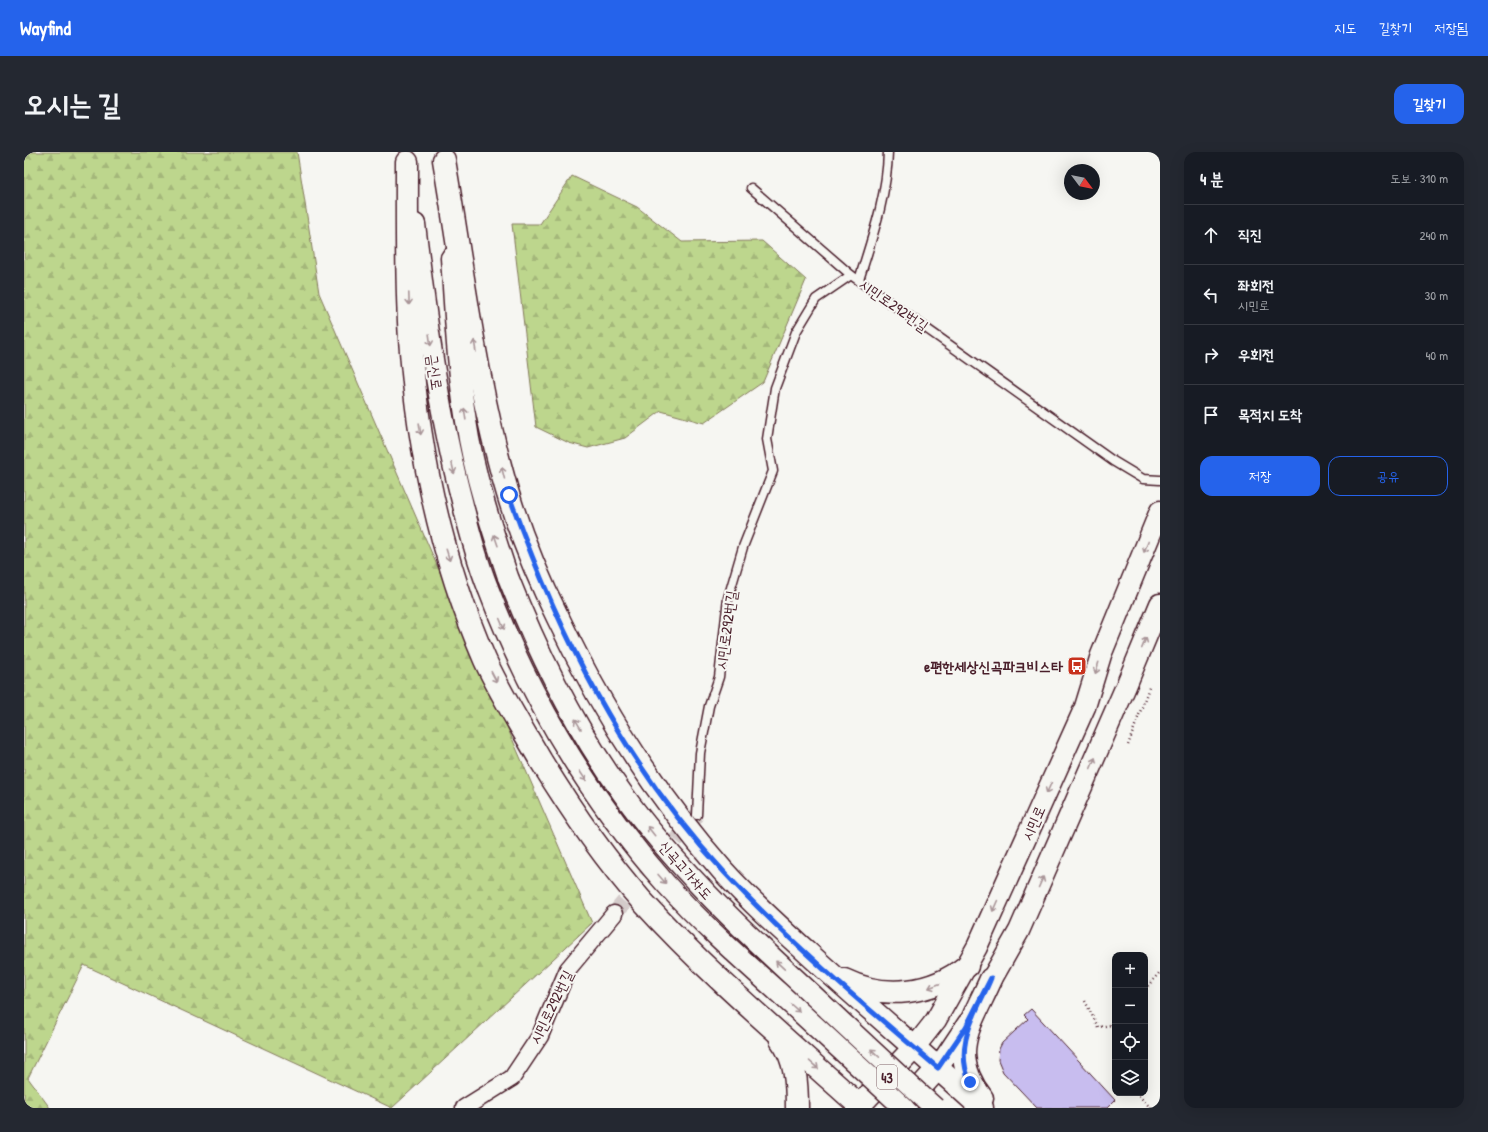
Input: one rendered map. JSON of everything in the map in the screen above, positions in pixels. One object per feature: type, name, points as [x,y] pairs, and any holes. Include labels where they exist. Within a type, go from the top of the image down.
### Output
[{"type":"main road","points":[[443,156],[477,357],[491,428],[509,495],[528,549],[550,601],[576,657],[605,711],[640,766],[680,820],[724,873],[824,968],[982,1108]]},
{"type":"main road","points":[[407,157],[407,261],[410,338],[423,446],[438,521],[461,600],[486,662],[520,727],[565,800],[600,851],[640,899],[682,943],[764,1021],[859,1107]]},
{"type":"main road","points":[[824,968],[845,981],[860,987],[878,991],[905,992],[932,987],[957,974],[967,966]]},
{"type":"main road","points":[[991,978],[968,1030],[963,1056],[970,1082],[991,1108]]},
{"type":"main road","points":[[764,1021],[783,1043],[791,1058],[796,1085],[797,1108]]},
{"type":"main road","name":"시민로","points":[[859,1107],[914,1048]]},
{"type":"main road","name":"시민로","points":[[903,1108],[938,1068]]},
{"type":"street","name":"금신로","points":[[443,156],[459,375],[466,422],[482,493],[508,577]]},
{"type":"street","name":"금신로","points":[[407,157],[439,400],[466,520],[488,588]]},
{"type":"street","name":"시민로","points":[[914,1048],[936,1020],[967,966],[1085,707],[1101,655],[1160,511]]},
{"type":"street","name":"신곡고가차도","points":[[508,577],[530,630],[576,722],[605,768],[643,820],[682,869],[727,916],[935,1108]]},
{"type":"street","name":"신곡고가차도","points":[[488,588],[510,642],[558,735],[587,782],[640,852],[712,932],[903,1108]]},
{"type":"street","name":"시민로","points":[[938,1068],[966,1027],[991,978],[1019,931],[1126,686],[1160,604]]},
{"type":"street","name":"시민로292번길","points":[[464,1108],[512,1078],[540,1036],[568,969],[614,914]]},
{"type":"lane","points":[[859,280],[880,213],[888,172],[888,152]]},
{"type":"lane","points":[[751,188],[851,275]]},
{"type":"lane","name":"시민로292번길","points":[[697,816],[700,753],[709,706],[719,677],[728,598],[744,547],[772,471],[767,439],[775,388],[796,332],[816,299],[851,275],[1114,461],[1143,479],[1160,480]]},
{"type":"path","points":[[1128,745],[1152,681]]},
{"type":"path","points":[[1146,988],[1160,972]]},
{"type":"path","points":[[1085,1001],[1098,1027],[1113,1024]]},
{"type":"path","points":[[1139,1096],[1151,1108]]},
{"type":"green space","points":[[24,152],[297,152],[319,293],[592,923],[392,1108],[84,965],[28,1078],[50,1108],[24,1108]]},
{"type":"green space","points":[[572,176],[637,207],[682,242],[762,241],[806,280],[763,382],[704,423],[661,411],[625,438],[588,448],[569,443],[536,427],[512,224],[540,224]]},
{"type":"building","points":[[1031,1009],[1115,1100],[1107,1108],[1037,1108],[1003,1072],[998,1060],[999,1049],[1002,1043],[1028,1019],[1024,1015]]},
{"type":"tunnel","points":[[614,914],[697,815]]},
{"type":"place","name":"e편한세상신곡파크비스타","points":[[1077,666]]},
{"type":"route","points":[[509,495],[528,549],[550,601],[576,657],[605,711],[640,766],[680,820],[724,873],[824,968],[938,1068],[966,1027],[991,978],[968,1030],[963,1048],[964,1065],[970,1082]]}]
